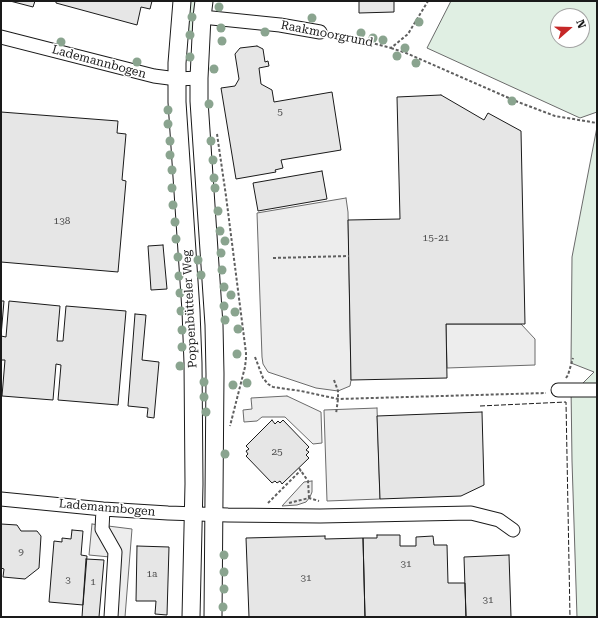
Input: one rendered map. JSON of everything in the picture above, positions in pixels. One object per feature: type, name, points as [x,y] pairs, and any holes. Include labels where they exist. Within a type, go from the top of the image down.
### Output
[{"type":"main road","name":"Poppenbütteler Weg","points":[[182,1],[177,63],[177,102],[191,303],[193,363],[194,479],[191,617]]},
{"type":"main road","name":"Poppenbütteler Weg","points":[[203,9],[199,78],[199,118],[213,310],[215,374],[213,617]]},
{"type":"street","name":"Raakmoorgrund","points":[[203,9],[320,32]]},
{"type":"street","name":"Lademannbogen","points":[[1,37],[154,76],[177,79],[199,78]]},
{"type":"street","points":[[193,363],[204,370],[215,374]]},
{"type":"street","points":[[558,390],[597,390]]},
{"type":"street","name":"Lademannbogen","points":[[1,499],[103,509],[214,515]]},
{"type":"street","points":[[103,509],[102,529],[115,552],[111,617]]},
{"type":"street","points":[[214,515],[320,516],[471,513],[499,520],[513,530]]},
{"type":"path","points":[[391,48],[408,34],[428,1]]},
{"type":"path","name":"Raakmoorgrund","points":[[320,32],[353,38],[391,48],[406,53],[518,102],[555,116],[597,123]]},
{"type":"path","points":[[216,131],[246,353],[245,367],[229,427]]},
{"type":"path","points":[[273,258],[349,256]]},
{"type":"path","points":[[255,357],[263,378],[273,387],[338,399],[550,392],[558,390],[568,375],[573,358]]},
{"type":"path","points":[[334,380],[338,391],[336,414]]},
{"type":"path","points":[[299,468],[308,481],[309,498],[319,501]]},
{"type":"path","points":[[266,516],[267,504],[301,470]]},
{"type":"green space","points":[[189,1],[197,1],[193,37],[186,35]]},
{"type":"green space","points":[[451,1],[597,1],[597,112],[580,118],[427,48]]},
{"type":"green space","points":[[597,127],[597,617],[577,617],[571,387],[578,388],[594,372],[571,363],[572,257]]},
{"type":"shaded area","points":[[346,198],[348,212],[351,380],[350,386],[338,391],[316,388],[268,372],[263,364],[257,213]]},
{"type":"shaded area","points":[[446,324],[521,324],[535,339],[535,365],[447,368]]},
{"type":"shaded area","points":[[287,396],[321,412],[322,443],[313,444],[285,417],[262,417],[257,421],[244,422],[243,410],[252,409],[251,398]]},
{"type":"shaded area","points":[[377,408],[380,499],[327,501],[324,410]]},
{"type":"shaded area","points":[[312,481],[312,492],[306,502],[297,505],[282,506],[304,482]]},
{"type":"shaded area","points":[[92,524],[132,529],[125,617],[106,617],[110,557],[89,555]]},
{"type":"building","points":[[10,1],[35,1],[33,7]]},
{"type":"building","points":[[56,1],[152,1],[150,9],[141,7],[137,25],[56,3]]},
{"type":"building","points":[[359,1],[394,1],[394,12],[359,13]]},
{"type":"building","points":[[257,46],[263,49],[265,62],[268,61],[269,66],[259,68],[261,84],[272,90],[274,102],[332,92],[341,150],[281,160],[283,168],[275,170],[276,172],[236,179],[221,88],[235,86],[239,79],[235,54],[240,48]]},
{"type":"building","points":[[441,95],[484,120],[488,113],[521,131],[525,324],[446,324],[447,378],[351,380],[348,220],[400,219],[397,97]]},
{"type":"building","points":[[1,112],[118,121],[117,133],[126,134],[122,180],[126,181],[118,272],[1,262]]},
{"type":"building","points":[[322,171],[327,199],[258,211],[253,183]]},
{"type":"building","points":[[163,245],[167,289],[151,290],[148,246]]},
{"type":"building","points":[[1,301],[4,301],[1,336]]},
{"type":"building","points":[[9,301],[60,306],[57,341],[63,341],[66,306],[126,311],[118,405],[58,400],[61,365],[56,364],[53,400],[2,396],[5,360],[1,360],[1,336],[6,337]]},
{"type":"building","points":[[135,314],[146,315],[142,360],[159,362],[154,418],[147,417],[148,408],[128,406]]},
{"type":"building","points":[[482,412],[484,485],[461,496],[380,499],[377,416]]},
{"type":"building","points":[[272,420],[275,424],[278,421],[280,423],[283,420],[309,447],[306,450],[309,452],[306,455],[309,458],[282,484],[280,481],[277,483],[275,481],[272,483],[246,456],[248,454],[246,451],[249,449],[246,446]]},
{"type":"building","points":[[1,524],[17,525],[21,531],[37,531],[41,536],[39,568],[25,579],[3,577],[4,569],[1,568]]},
{"type":"building","points":[[72,530],[83,531],[81,555],[87,556],[83,605],[49,602],[54,541],[62,542],[62,538],[71,539]]},
{"type":"building","points":[[377,535],[400,535],[400,546],[416,546],[416,537],[433,536],[434,545],[447,545],[448,583],[465,583],[466,617],[365,617],[363,538],[377,538]]},
{"type":"building","points":[[325,536],[325,539],[363,538],[365,617],[249,617],[246,538]]},
{"type":"building","points":[[137,546],[169,547],[167,615],[155,614],[156,601],[136,601]]},
{"type":"building","points":[[509,555],[511,617],[466,617],[464,557]]},
{"type":"building","points":[[86,559],[104,560],[99,617],[82,617]]},
{"type":"fence","points":[[480,406],[566,402],[570,617]]}]
